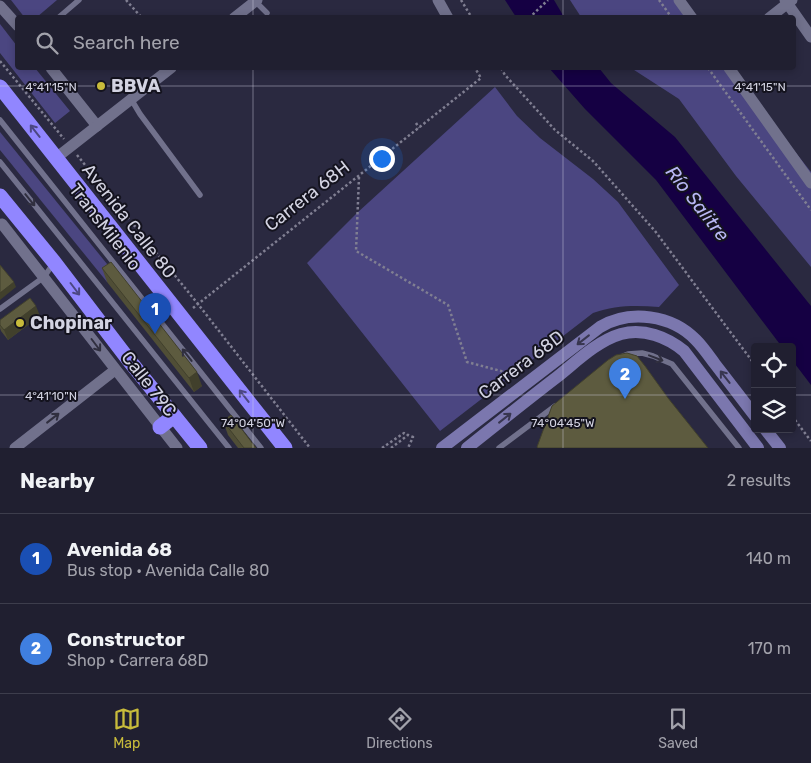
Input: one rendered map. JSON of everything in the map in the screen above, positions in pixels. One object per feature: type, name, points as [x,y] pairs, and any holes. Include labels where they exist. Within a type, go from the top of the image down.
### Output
[{"type":"highway","name":"Avenida Calle 80","points":[[0,87],[285,448]]},
{"type":"highway","points":[[0,196],[200,448]]},
{"type":"highway","points":[[160,427],[174,416]]},
{"type":"street","points":[[238,15],[256,0]]},
{"type":"street","points":[[438,0],[446,15]]},
{"type":"street","points":[[679,0],[690,15]]},
{"type":"street","points":[[772,15],[788,1],[811,37]]},
{"type":"street","points":[[0,6],[15,23]]},
{"type":"street","points":[[54,70],[98,126]]},
{"type":"street","points":[[56,158],[168,70]]},
{"type":"street","points":[[730,70],[811,183]]},
{"type":"street","points":[[1,224],[23,224]]},
{"type":"street","name":"Calle 79C","points":[[1,224],[177,448]]},
{"type":"street","name":"Carrera 68D","points":[[442,448],[600,326],[609,321],[624,317],[647,316],[658,318],[696,339],[751,411]]},
{"type":"street","name":"Carrera 68D","points":[[467,448],[596,347],[620,334],[641,332],[662,336],[684,351],[758,448]]},
{"type":"street","points":[[15,448],[115,370]]},
{"type":"street","points":[[768,433],[780,448]]},
{"type":"lane","points":[[62,15],[80,0]]},
{"type":"lane","points":[[256,0],[267,13]]},
{"type":"lane","points":[[131,99],[200,195]]},
{"type":"lane","name":"TransMilenio","points":[[0,120],[260,448]]},
{"type":"lane","points":[[0,162],[228,448]]},
{"type":"lane","points":[[0,309],[44,277],[54,262]]},
{"type":"lane","points":[[615,360],[628,354],[642,354],[653,356],[672,364],[739,448]]},
{"type":"lane","points":[[499,448],[559,403]]},
{"type":"path","points":[[126,0],[139,15]]},
{"type":"path","points":[[461,0],[470,15]]},
{"type":"path","points":[[532,15],[548,0]]},
{"type":"path","points":[[659,0],[670,15]]},
{"type":"path","points":[[0,61],[198,304],[310,448]]},
{"type":"path","name":"Carrera 68H","points":[[191,309],[481,78],[476,70]]},
{"type":"path","points":[[502,70],[555,130],[593,161],[655,231],[751,360]]},
{"type":"path","points":[[709,70],[811,210]]},
{"type":"path","points":[[416,123],[420,128]]},
{"type":"path","points":[[359,176],[356,251],[448,305],[467,362],[532,379]]},
{"type":"path","points":[[796,421],[811,441]]},
{"type":"path","points":[[382,448],[404,433],[413,437],[408,448]]},
{"type":"path","points":[[391,448],[408,435]]},
{"type":"shaded area","points":[[11,0],[57,0],[39,15],[23,15]]},
{"type":"shaded area","points":[[570,0],[676,0],[688,15],[580,15]]},
{"type":"shaded area","points":[[0,24],[15,43],[15,70],[37,70],[70,111],[55,123],[0,53]]},
{"type":"shaded area","points":[[634,70],[731,70],[811,172],[811,267],[736,176],[679,99]]},
{"type":"shaded area","points":[[495,87],[517,116],[540,138],[593,179],[618,202],[679,285],[659,307],[626,306],[609,308],[593,313],[440,431],[307,263],[357,213]]},
{"type":"shaded area","points":[[0,132],[116,275],[107,282],[0,150]]},
{"type":"water","points":[[505,0],[554,0],[563,15],[515,15]]},
{"type":"water","name":"Río Salitre","points":[[551,70],[601,70],[611,83],[675,137],[811,306],[811,385],[796,365],[796,343],[779,343],[656,180],[585,109]]},
{"type":"building","points":[[111,262],[197,372],[189,378],[102,268]]},
{"type":"building","points":[[0,265],[14,282],[0,293]]},
{"type":"building","points":[[30,298],[36,306],[4,330],[0,325],[0,320]]},
{"type":"building","points":[[627,353],[637,356],[708,448],[538,448],[552,406],[608,360],[616,355]]},
{"type":"building","points":[[231,415],[256,448],[244,448],[223,421]]},
{"type":"place","name":"BBVA","points":[[101,86]]},
{"type":"place","name":"Chopinar","points":[[20,323]]},
{"type":"place","name":"Avenida 68","points":[[155,334]]},
{"type":"place","name":"Constructor","points":[[625,399]]}]
